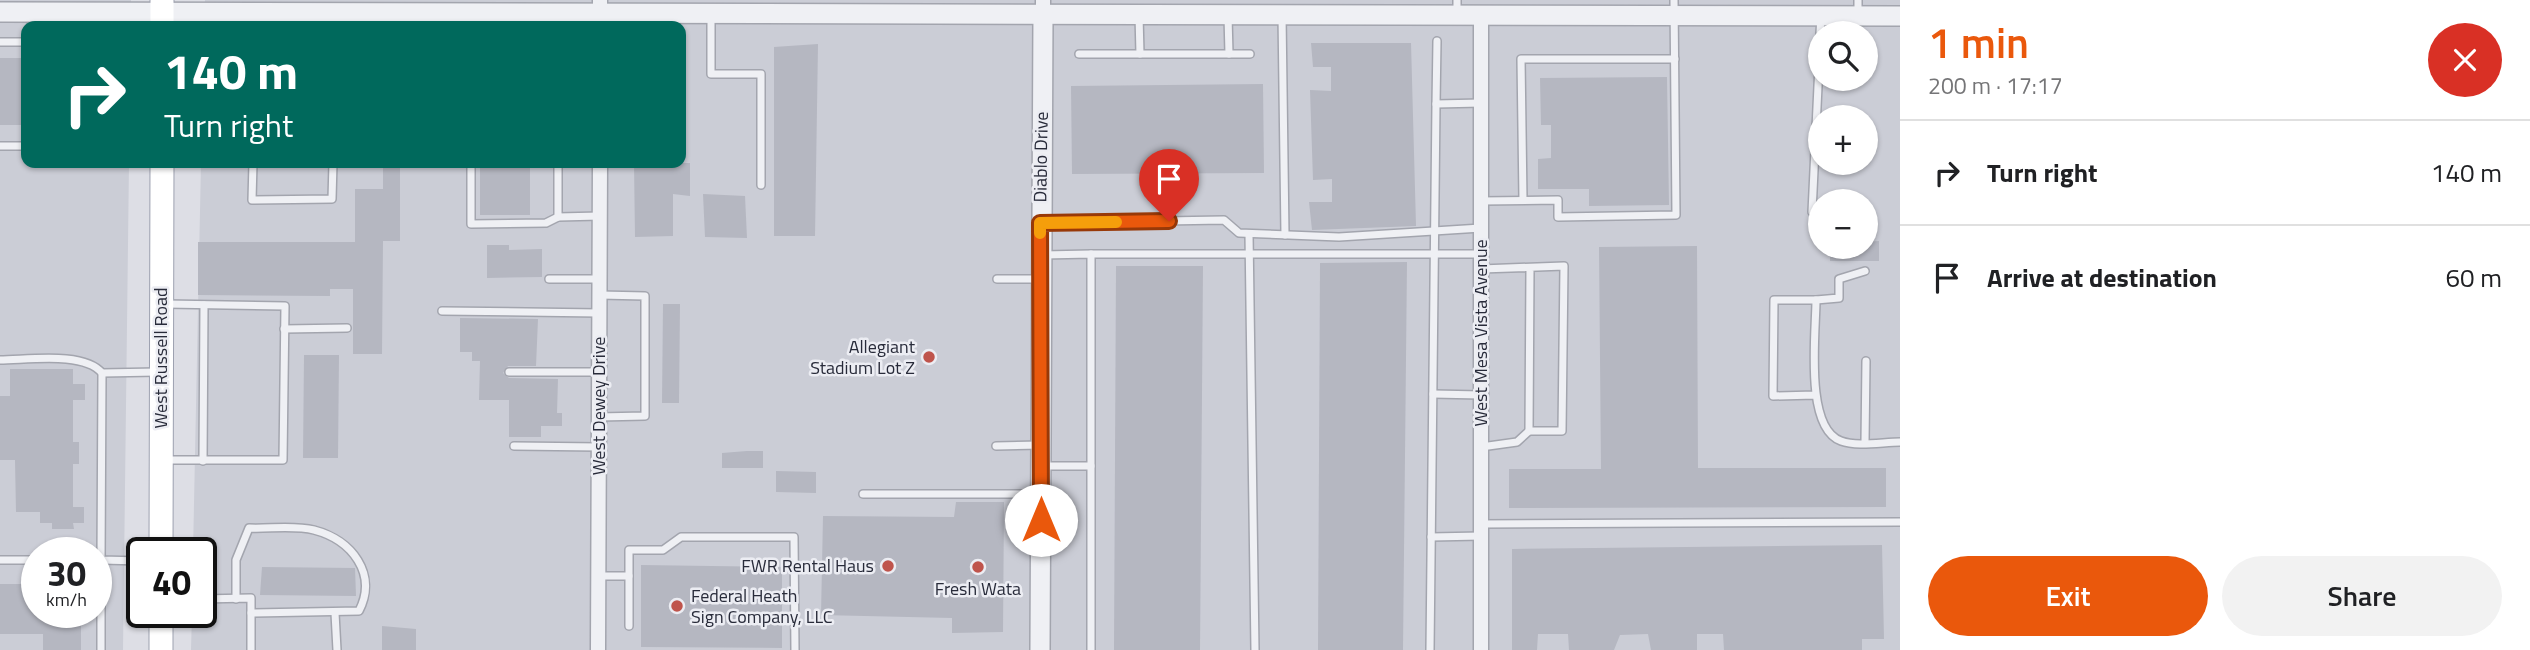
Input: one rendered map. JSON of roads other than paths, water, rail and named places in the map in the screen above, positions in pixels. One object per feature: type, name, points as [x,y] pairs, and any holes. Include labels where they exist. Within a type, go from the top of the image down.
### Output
[{"type":"main road","name":"West Russell Road","points":[[161,537],[162,168]]},
{"type":"main road","points":[[161,628],[161,650]]},
{"type":"street","points":[[0,12],[328,13],[405,20],[433,7],[600,13],[649,7],[711,14],[999,11],[1043,7],[1139,15],[1457,8],[1481,15],[1504,11],[1674,8],[1808,23]]},
{"type":"street","name":"Diablo Drive","points":[[1040,650],[1043,7]]},
{"type":"street","points":[[1828,21],[1858,8],[1900,16]]},
{"type":"street","name":"West Mesa Vista Avenue","points":[[1481,15],[1481,650]]},
{"type":"street","name":"West Dewey Drive","points":[[598,650],[600,168]]},
{"type":"lane","points":[[1481,201],[1558,200],[1558,216],[1676,215],[1674,8]]},
{"type":"lane","points":[[1274,12],[1286,235]]},
{"type":"lane","points":[[711,14],[711,74],[761,74],[761,185]]},
{"type":"lane","points":[[1139,15],[1140,54]]},
{"type":"lane","points":[[1228,15],[1229,54]]},
{"type":"lane","points":[[1430,650],[1437,41]]},
{"type":"lane","points":[[0,42],[21,42]]},
{"type":"lane","points":[[1079,54],[1250,54]]},
{"type":"lane","points":[[1523,200],[1521,59],[1675,59]]},
{"type":"lane","points":[[1813,189],[1818,91]]},
{"type":"lane","points":[[1436,104],[1481,103]]},
{"type":"lane","points":[[0,146],[21,146]]},
{"type":"lane","points":[[254,168],[252,200],[332,199],[333,168]]},
{"type":"lane","points":[[471,168],[471,224],[546,223],[558,217],[600,216]]},
{"type":"lane","points":[[558,168],[558,217]]},
{"type":"lane","points":[[1040,223],[1224,220],[1239,233],[1339,237],[1481,228]]},
{"type":"lane","points":[[1249,234],[1255,650]]},
{"type":"lane","points":[[1091,254],[1091,650]]},
{"type":"lane","points":[[1040,255],[1481,254]]},
{"type":"lane","points":[[1481,270],[1564,266],[1562,431],[1529,431],[1517,442],[1500,447],[1481,447]]},
{"type":"lane","points":[[1529,431],[1530,268]]},
{"type":"lane","points":[[1815,396],[1773,396],[1774,300],[1839,298],[1839,279],[1865,271]]},
{"type":"lane","points":[[549,279],[599,279]]},
{"type":"lane","points":[[997,279],[1040,279]]},
{"type":"lane","points":[[599,295],[645,296],[645,416],[599,417]]},
{"type":"lane","points":[[1816,300],[1815,396],[1825,426],[1832,437],[1844,443],[1900,442]]},
{"type":"lane","points":[[161,304],[285,306],[283,460],[161,460]]},
{"type":"lane","points":[[203,461],[204,305]]},
{"type":"lane","points":[[442,311],[599,313]]},
{"type":"lane","points":[[284,329],[347,328]]},
{"type":"lane","points":[[0,360],[77,359],[96,365],[102,373],[99,537]]},
{"type":"lane","points":[[1865,442],[1866,361]]},
{"type":"lane","points":[[102,373],[161,372]]},
{"type":"lane","points":[[509,372],[599,372]]},
{"type":"lane","points":[[1433,394],[1481,395]]},
{"type":"lane","points":[[996,446],[1040,445]]},
{"type":"lane","points":[[514,446],[599,447]]},
{"type":"lane","points":[[1040,466],[1091,466]]},
{"type":"lane","points":[[863,494],[1041,494]]},
{"type":"lane","points":[[1431,537],[1481,530],[1900,522]]},
{"type":"lane","points":[[236,599],[236,561],[248,528],[314,530],[350,550],[364,566],[366,597],[359,611],[251,613]]},
{"type":"lane","points":[[629,626],[629,550],[663,550],[681,537],[794,537],[794,650]]},
{"type":"lane","points":[[0,560],[21,560]]},
{"type":"lane","points":[[599,576],[629,576]]},
{"type":"lane","points":[[217,599],[251,598],[250,650]]},
{"type":"lane","points":[[335,613],[337,650]]},
{"type":"lane","points":[[101,628],[101,650]]},
{"type":"place","name":"Allegiant Stadium Lot Z","points":[[929,357]]},
{"type":"place","name":"FWR Rental Haus","points":[[888,566]]},
{"type":"place","name":"Fresh Wata","points":[[978,567]]},
{"type":"place","name":"Federal Heath Sign Company, LLC","points":[[677,606]]}]
